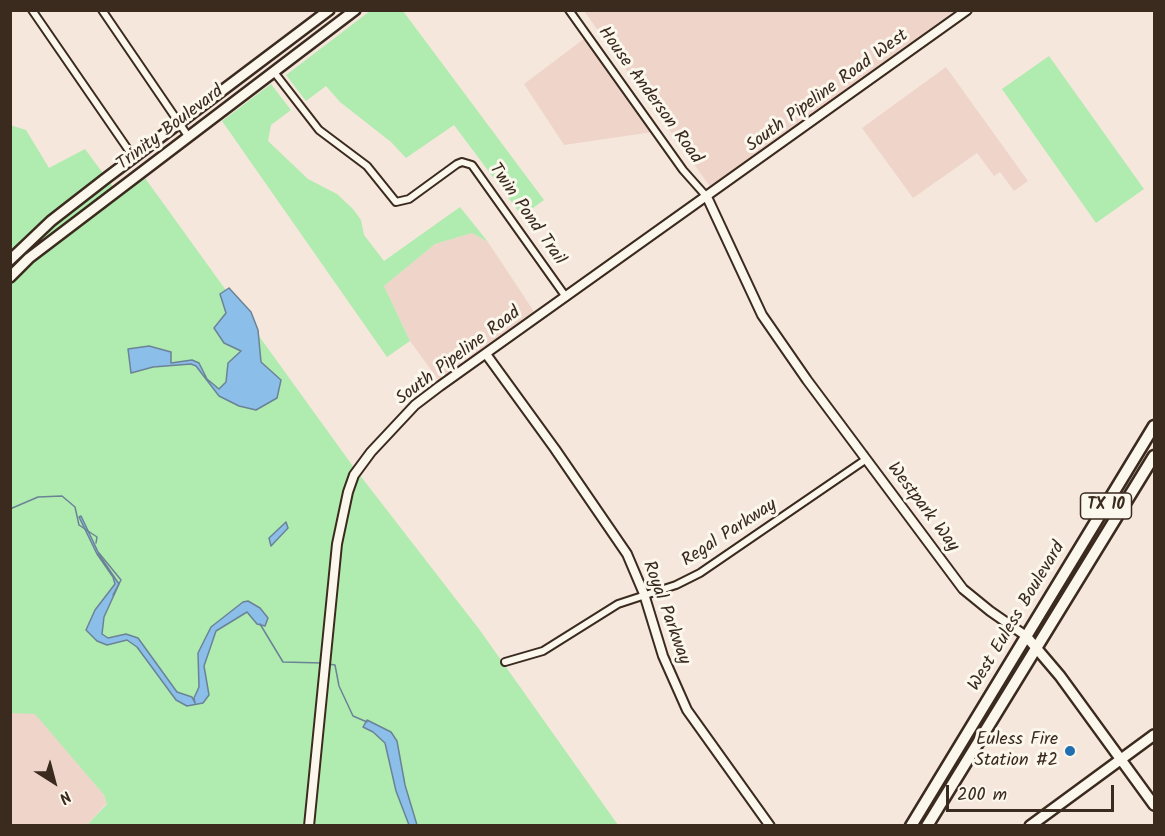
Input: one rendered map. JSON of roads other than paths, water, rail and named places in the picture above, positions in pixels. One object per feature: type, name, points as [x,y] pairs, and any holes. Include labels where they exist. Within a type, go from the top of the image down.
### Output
[{"type":"main road","name":"Trinity Boulevard","points":[[10,260],[51,221],[329,10]]},
{"type":"main road","name":"Trinity Boulevard","points":[[10,277],[29,258],[355,10]]},
{"type":"main road","name":"West Euless Boulevard","points":[[911,825],[1026,636],[1151,438],[1155,426]]},
{"type":"main road","name":"West Euless Boulevard","points":[[927,825],[1155,456]]},
{"type":"main road","name":"Westpark Way","points":[[1026,636],[1155,806]]},
{"type":"main road","points":[[1030,825],[1155,735]]},
{"type":"main road","points":[[935,786],[945,797]]},
{"type":"street","points":[[32,10],[134,158]]},
{"type":"street","points":[[102,10],[188,136]]},
{"type":"street","name":"House Anderson Road","points":[[568,10],[683,170],[707,197]]},
{"type":"street","name":"South Pipeline Road West","points":[[707,197],[967,10]]},
{"type":"street","name":"Twin Pond Trail","points":[[274,72],[319,130],[367,166],[396,202],[409,199],[457,164],[462,162],[472,165],[566,297]]},
{"type":"street","name":"South Pipeline Road","points":[[309,825],[329,611],[343,513],[348,492],[359,467],[415,405],[707,197]]},
{"type":"street","name":"Westpark Way","points":[[707,197],[762,315],[865,460],[963,589],[1026,636]]},
{"type":"street","name":"Royal Parkway","points":[[486,354],[627,554],[644,594],[663,656],[687,710],[770,825]]},
{"type":"street","name":"Regal Parkway","points":[[505,662],[543,651],[618,604],[676,585],[700,573],[865,460]]},
{"type":"water","points":[[229,288],[251,312],[258,330],[261,362],[281,380],[277,398],[256,410],[239,406],[219,396],[196,366],[191,364],[153,367],[131,373],[128,349],[149,346],[171,352],[171,363],[192,360],[199,363],[207,379],[219,389],[226,382],[228,363],[241,351],[224,343],[214,328],[226,313],[220,294]]},
{"type":"water","points":[[81,516],[100,556],[119,584],[104,617],[102,634],[108,638],[126,634],[138,638],[177,692],[192,697],[195,703],[194,698],[199,687],[198,653],[211,627],[243,602],[248,601],[260,608],[268,618],[265,626],[257,624],[247,612],[216,631],[204,666],[209,695],[203,703],[187,706],[176,700],[137,647],[127,640],[107,645],[97,641],[86,630],[95,610],[115,584],[113,577],[97,554],[79,517]]},
{"type":"water","points":[[286,522],[288,528],[271,546],[269,538]]},
{"type":"water","points":[[367,720],[391,732],[397,741],[405,785],[417,825],[409,825],[396,791],[385,743],[373,732],[363,727]]},
{"type":"waterway","points":[[10,509],[38,497],[62,496],[75,507],[79,525],[97,537],[96,543]]},
{"type":"waterway","points":[[99,553],[121,580],[113,595]]},
{"type":"waterway","points":[[260,624],[283,662],[323,663]]},
{"type":"waterway","points":[[328,664],[335,665],[339,686],[353,716],[367,722]]},
{"type":"place","name":"Euless Fire Station #2","points":[[1070,751]]}]
